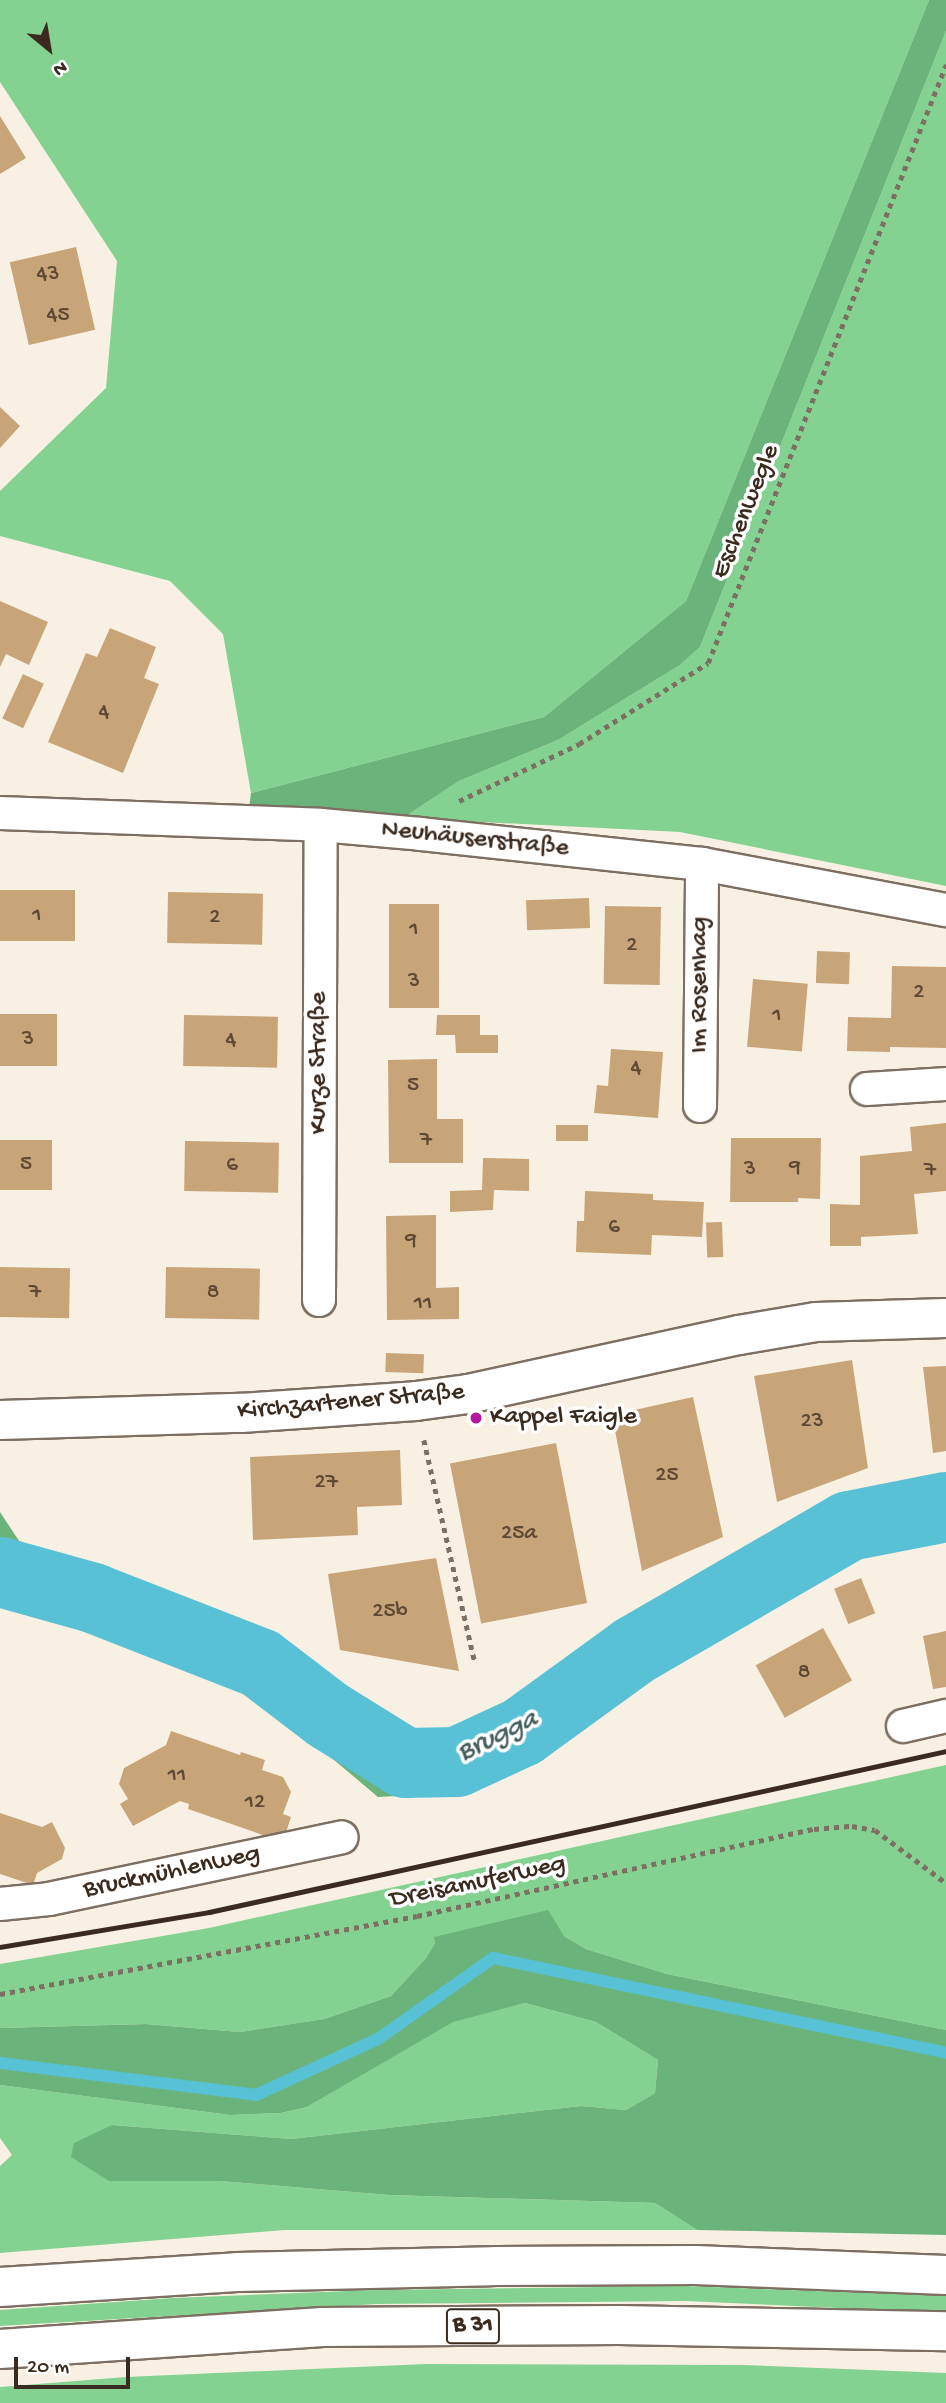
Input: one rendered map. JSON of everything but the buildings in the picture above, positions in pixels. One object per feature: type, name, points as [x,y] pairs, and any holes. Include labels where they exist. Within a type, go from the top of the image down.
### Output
[{"type":"main road","name":"Kirchzartener Straße","points":[[0,1420],[241,1413],[415,1401],[468,1394],[739,1335],[816,1322],[946,1318]]},
{"type":"main road","name":"B 31","points":[[0,2287],[237,2272],[496,2266],[695,2265],[946,2275]]},
{"type":"main road","name":"B 31","points":[[0,2348],[322,2327],[619,2325],[946,2331]]},
{"type":"street","name":"Neuhäuserstraße","points":[[0,813],[321,825],[421,834],[702,863],[946,910]]},
{"type":"street","name":"Kurze Straße","points":[[319,1300],[321,825]]},
{"type":"street","name":"Im Rosenhag","points":[[700,1106],[702,863]]},
{"type":"street","points":[[867,1089],[946,1084]]},
{"type":"street","points":[[903,1726],[946,1716]]},
{"type":"street","name":"Bruckmühlenweg","points":[[0,1904],[49,1899],[342,1837]]},
{"type":"path","name":"Eschenwegle","points":[[421,834],[462,799],[579,744],[708,663],[946,65]]},
{"type":"path","points":[[415,1401],[475,1662]]},
{"type":"path","name":"Dreisamuferweg","points":[[0,1994],[417,1916],[814,1829],[852,1826],[875,1830],[946,1883]]},
{"type":"green space","points":[[0,0],[929,0],[686,601],[544,717],[251,793],[223,634],[170,581],[0,536],[0,491],[106,388],[117,261],[0,82]]},
{"type":"green space","points":[[929,0],[946,0],[946,31],[700,647],[680,665],[558,740],[459,781],[403,818],[249,808],[251,793],[544,717],[686,601]]},
{"type":"green space","points":[[946,31],[946,886],[680,832],[403,818],[459,781],[558,740],[680,665],[700,647]]},
{"type":"green space","points":[[946,1485],[946,1541],[824,1566],[514,1770],[452,1793],[378,1797],[194,1642],[0,1591],[0,1512],[27,1553],[207,1612],[416,1749],[487,1751],[760,1562],[902,1492]]},
{"type":"green space","points":[[946,1765],[946,2030],[667,1974],[586,1949],[564,1936],[435,1943],[426,1958],[391,1996],[324,2019],[240,2032],[146,2024],[0,2028],[0,1964],[209,1928]]},
{"type":"green space","points":[[548,1910],[564,1936],[586,1949],[667,1974],[946,2030],[946,2235],[697,2230],[655,2203],[389,2195],[220,2181],[109,2181],[71,2157],[74,2143],[112,2125],[291,2139],[581,2106],[626,2110],[655,2093],[658,2060],[596,2022],[525,2003],[453,2022],[307,2107],[281,2113],[230,2115],[0,2085],[0,2028],[146,2024],[240,2032],[324,2019],[391,1996],[426,1958],[435,1943],[434,1937]]},
{"type":"green space","points":[[525,2003],[596,2022],[658,2060],[655,2093],[626,2110],[581,2106],[291,2139],[112,2125],[109,2181],[220,2181],[389,2195],[655,2203],[697,2230],[285,2230],[0,2253],[0,2166],[12,2155],[0,2138],[0,2085],[230,2115],[281,2113],[307,2107],[453,2021]]},
{"type":"green space","points":[[685,2286],[946,2296],[946,2313],[686,2301],[376,2304],[0,2326],[0,2310],[173,2298],[373,2290]]},
{"type":"green space","points":[[426,2364],[742,2365],[946,2373],[946,2403],[0,2403],[0,2387],[126,2377]]},
{"type":"waterway","name":"Brugga","points":[[0,1572],[93,1598],[260,1663],[328,1715],[405,1763],[457,1762],[522,1732],[635,1650],[849,1526],[946,1507]]},
{"type":"waterway","points":[[0,2063],[256,2095],[378,2039],[493,1958],[946,2053]]},
{"type":"railway","points":[[0,1947],[209,1912],[946,1751]]},
{"type":"place","name":"Kappel Faigle","points":[[476,1418]]}]
